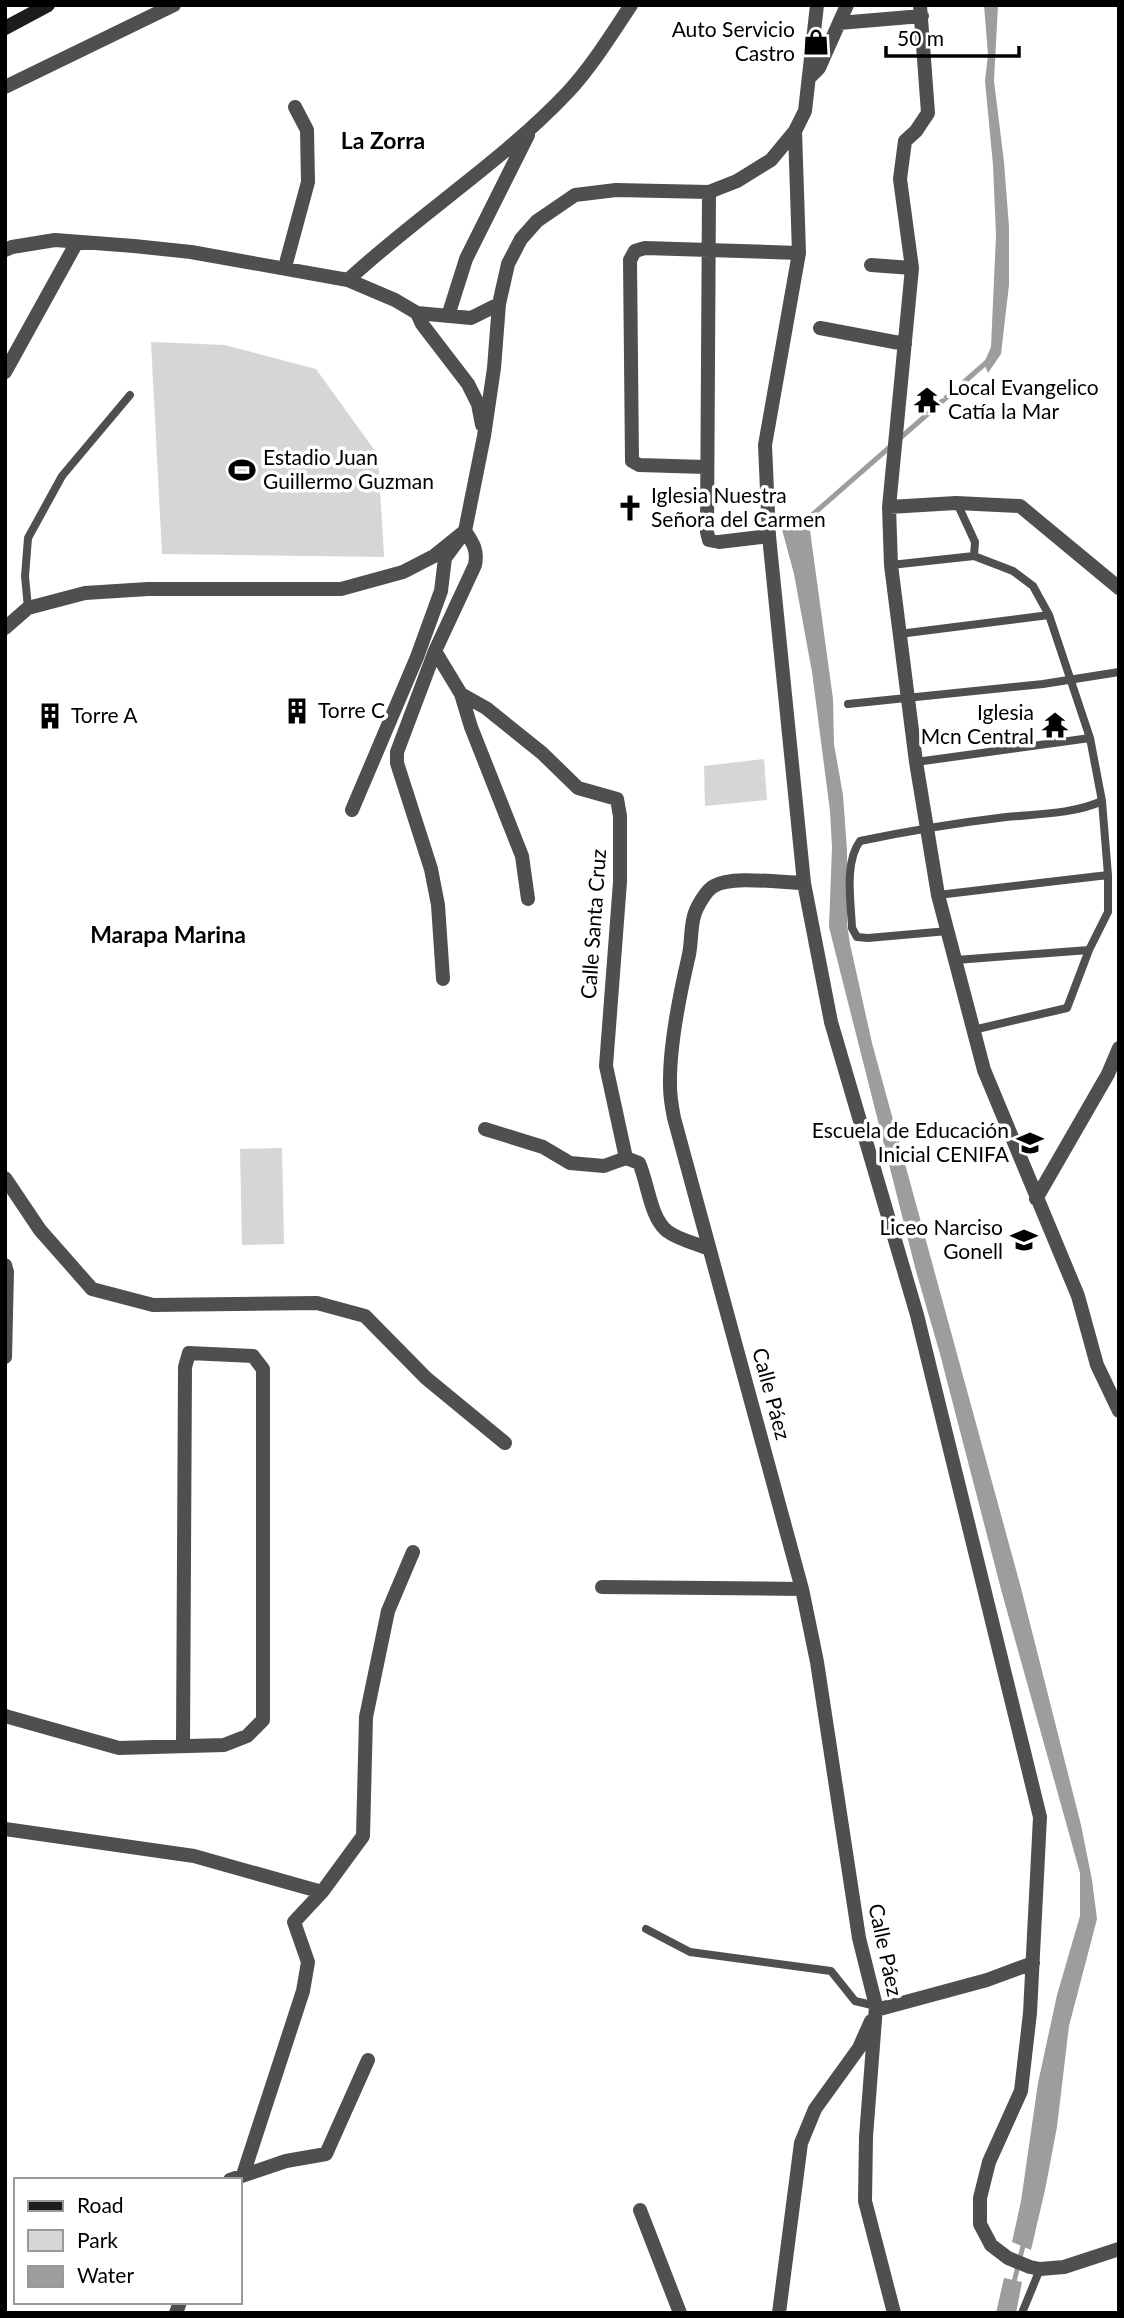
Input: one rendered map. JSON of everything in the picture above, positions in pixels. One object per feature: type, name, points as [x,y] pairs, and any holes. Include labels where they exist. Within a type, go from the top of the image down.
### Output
[{"type":"main road","points":[[5,28],[48,5]]},
{"type":"street","points":[[5,87],[174,5]]},
{"type":"street","points":[[348,280],[533,127],[570,90],[631,5]]},
{"type":"street","points":[[352,810],[417,657],[441,591],[445,558],[465,531],[484,436],[494,368],[499,304],[508,264],[521,239],[537,220],[575,195],[616,190],[709,192],[756,172],[784,146],[806,111],[817,5]]},
{"type":"street","points":[[810,77],[819,68],[847,5]]},
{"type":"street","points":[[839,23],[921,10],[928,113],[916,131],[905,141],[900,179],[912,268],[889,507],[891,565],[916,762],[938,895],[984,1070],[1077,1296],[1097,1365],[1119,1411]]},
{"type":"street","points":[[285,267],[308,182],[307,130],[295,107]]},
{"type":"street","points":[[448,316],[466,259],[511,164],[533,127]]},
{"type":"street","points":[[795,131],[799,253],[765,445],[769,536],[804,883],[831,1022],[917,1315],[1040,1817],[1030,2013],[1021,2091],[989,2162],[980,2198],[980,2224],[991,2245],[1008,2258],[1035,2268],[1064,2267],[1117,2252]]},
{"type":"street","points":[[709,192],[706,532],[709,540],[719,542],[769,536]]},
{"type":"street","points":[[5,250],[55,240],[191,252],[348,280],[395,300],[417,313],[471,318],[499,304]]},
{"type":"street","points":[[5,372],[77,242]]},
{"type":"street","points":[[705,467],[639,465],[632,461],[630,260],[635,251],[645,248],[799,253]]},
{"type":"street","points":[[871,265],[912,268]]},
{"type":"street","points":[[417,313],[422,324],[468,384],[478,404],[484,436]]},
{"type":"street","points":[[820,328],[905,344]]},
{"type":"street","points":[[889,507],[956,503],[1020,506],[1119,588]]},
{"type":"street","points":[[5,628],[28,608],[85,593],[148,589],[341,589],[403,572],[434,556],[465,531]]},
{"type":"street","points":[[443,979],[438,905],[431,869],[397,763],[397,752],[435,651],[475,565],[477,555],[465,531]]},
{"type":"street","name":"Calle Santa Cruz","points":[[435,651],[461,694],[486,708],[542,753],[578,788],[617,799],[620,816],[620,882],[606,1066],[626,1158],[639,1163],[656,1214],[665,1230],[709,1249]]},
{"type":"street","points":[[461,694],[471,727],[522,856],[528,899]]},
{"type":"street","name":"Calle Páez","points":[[804,883],[739,881],[716,884],[705,893],[694,914],[689,956],[675,1024],[670,1087],[674,1118],[802,1589],[817,1662],[859,1938],[876,2008],[866,2137],[865,2201],[894,2313]]},
{"type":"street","points":[[1036,1199],[1108,1073],[1119,1048]]},
{"type":"street","points":[[485,1129],[543,1147],[570,1163],[604,1166],[626,1158]]},
{"type":"street","points":[[5,1178],[40,1230],[92,1290],[153,1305],[317,1303],[365,1316],[426,1378],[505,1444]]},
{"type":"street","points":[[5,1265],[8,1272],[5,1357]]},
{"type":"street","points":[[5,1716],[119,1748],[224,1745],[247,1737],[262,1720],[263,1369],[253,1356],[189,1353],[185,1367],[183,1745]]},
{"type":"street","points":[[236,2178],[303,1990],[308,1962],[294,1922],[322,1892],[363,1836],[366,1717],[388,1611],[413,1552]]},
{"type":"street","points":[[602,1587],[802,1589]]},
{"type":"street","points":[[5,1829],[194,1856],[322,1892]]},
{"type":"street","points":[[779,2313],[800,2143],[815,2109],[859,2048],[876,2008],[987,1980],[1033,1963]]},
{"type":"street","points":[[236,2178],[286,2161],[326,2154],[368,2060]]},
{"type":"street","points":[[640,2210],[680,2313]]},
{"type":"lane","points":[[28,608],[25,576],[29,538],[62,476],[130,395]]},
{"type":"lane","points":[[956,503],[975,542],[974,556]]},
{"type":"lane","points":[[891,565],[974,556],[1013,571],[1034,586],[1049,615],[1090,738],[1102,802],[1108,912],[1089,950],[1067,1008],[973,1030]]},
{"type":"lane","points":[[900,634],[1049,615]]},
{"type":"lane","points":[[848,704],[1070,680],[1119,672]]},
{"type":"lane","points":[[916,762],[1090,738]]},
{"type":"lane","points":[[948,931],[857,937],[852,928],[851,866],[853,850],[860,841],[927,827],[1062,811],[1102,802]]},
{"type":"lane","points":[[938,895],[1108,875]]},
{"type":"lane","points":[[956,960],[1089,950]]},
{"type":"lane","points":[[646,1929],[690,1952],[831,1971],[855,2001],[876,2008]]},
{"type":"lane","points":[[1022,2313],[1035,2268]]},
{"type":"green space","points":[[151,342],[225,345],[316,369],[378,455],[384,557],[162,554]]},
{"type":"green space","points":[[764,759],[767,800],[705,806],[704,766]]},
{"type":"green space","points":[[282,1148],[284,1244],[242,1245],[240,1149]]},
{"type":"water","points":[[984,5],[998,5],[994,81],[1009,227],[1009,285],[1001,354],[988,373],[984,363],[991,347],[996,235],[985,81],[988,54]]},
{"type":"water","points":[[808,516],[833,699],[834,744],[843,795],[850,944],[872,1043],[1021,1588],[1081,1825],[1092,1880],[1097,1919],[1069,2026],[1057,2127],[1031,2250],[1012,2242],[1021,2201],[1038,2083],[1057,1995],[1080,1916],[1080,1873],[916,1271],[829,927],[832,847],[830,811],[812,672],[794,574],[780,522]]},
{"type":"water","points":[[1004,2278],[1022,2282],[1016,2313],[996,2313]]},
{"type":"waterway","points":[[898,440],[988,361]]},
{"type":"waterway","points":[[803,523],[891,446]]},
{"type":"waterway","points":[[1013,2286],[1024,2242]]},
{"type":"place","name":"Auto Servicio Castro","points":[[816,42]]},
{"type":"place","name":"Local Evangelico Catía la Mar","points":[[927,400]]},
{"type":"place","name":"Estadio Juan Guillermo Guzman","points":[[242,470]]},
{"type":"place","name":"Iglesia Nuestra Señora del Carmen","points":[[630,508]]},
{"type":"place","name":"Torre C","points":[[297,711]]},
{"type":"place","name":"Torre A","points":[[50,716]]},
{"type":"place","name":"Iglesia Mcn Central","points":[[1055,725]]},
{"type":"place","name":"Escuela de Educación Inicial CENIFA","points":[[1030,1143]]},
{"type":"place","name":"Liceo Narciso Gonell","points":[[1024,1240]]},
{"type":"district","name":"La Zorra","points":[[383,141]]},
{"type":"district","name":"Marapa Marina","points":[[168,935]]}]
